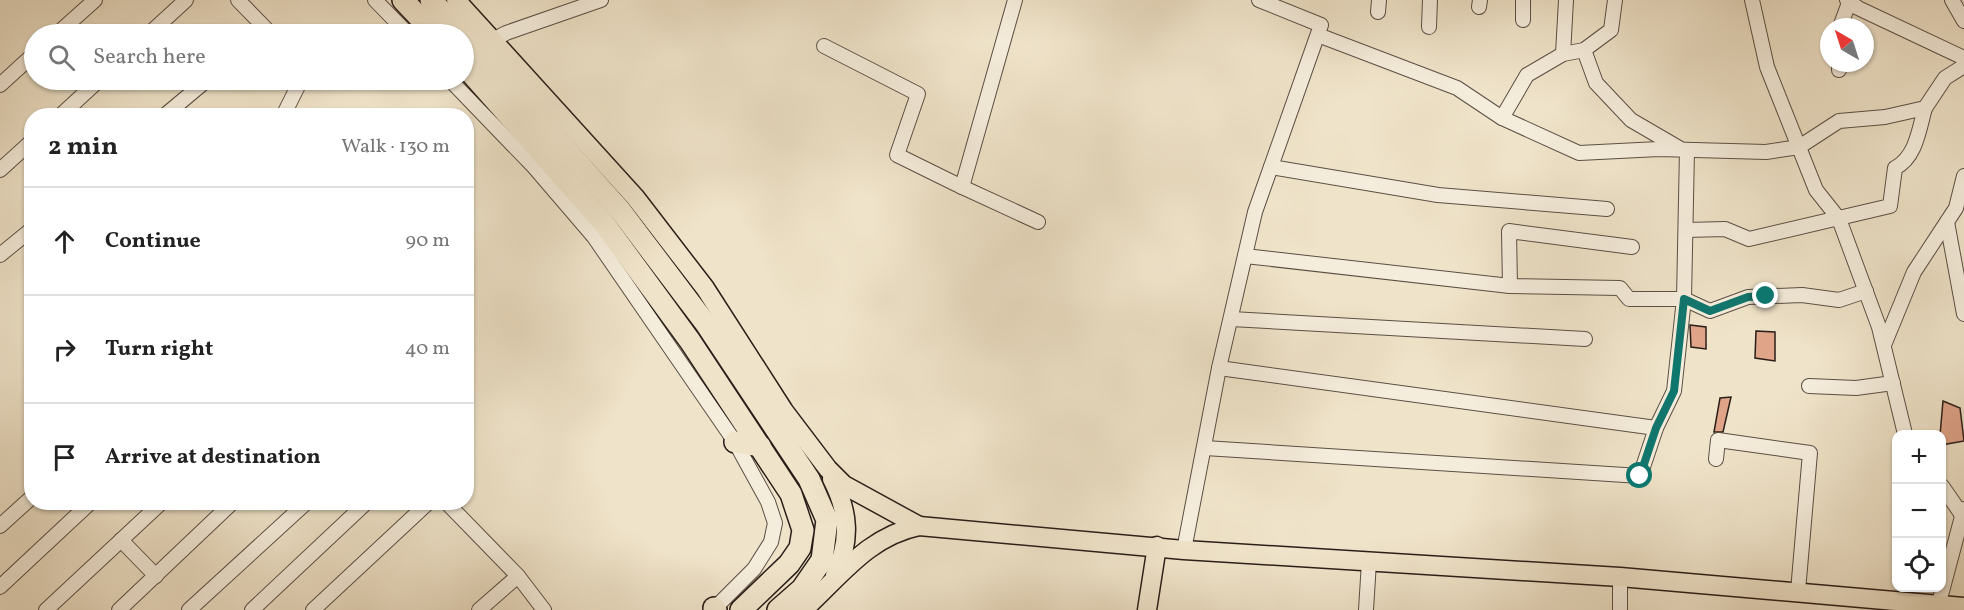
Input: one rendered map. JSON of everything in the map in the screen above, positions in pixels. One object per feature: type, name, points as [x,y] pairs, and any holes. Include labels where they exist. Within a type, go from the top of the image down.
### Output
[{"type":"highway","points":[[403,0],[426,24]]},
{"type":"highway","points":[[431,0],[453,24]]},
{"type":"highway","points":[[474,47],[620,210],[706,324],[809,479],[826,520],[822,560],[802,589],[778,610]]},
{"type":"highway","points":[[474,76],[603,222],[690,341],[791,495],[803,530],[800,548],[789,564],[741,610]]},
{"type":"highway","points":[[735,442],[760,446]]},
{"type":"main road","points":[[456,0],[635,197],[705,288],[784,411],[828,469],[844,485],[919,526]]},
{"type":"main road","points":[[828,469],[843,501],[847,535],[842,560],[830,585]]},
{"type":"main road","points":[[803,610],[864,550],[897,531],[919,526],[1184,550],[1620,577],[1798,591],[1937,607],[1964,607]]},
{"type":"main road","points":[[1147,610],[1157,546]]},
{"type":"street","points":[[68,24],[95,0]]},
{"type":"street","points":[[160,24],[186,0]]},
{"type":"street","points":[[238,0],[258,24]]},
{"type":"street","points":[[375,0],[398,24]]},
{"type":"street","points":[[493,40],[506,33],[601,0]]},
{"type":"street","points":[[962,187],[1015,0]]},
{"type":"street","points":[[1184,550],[1219,368],[1255,212],[1321,25],[1259,0]]},
{"type":"street","points":[[1429,27],[1430,0]]},
{"type":"street","points":[[1523,0],[1523,20]]},
{"type":"street","points":[[1563,54],[1566,0]]},
{"type":"street","points":[[1502,118],[1527,75],[1563,54],[1584,50],[1611,30],[1615,0]]},
{"type":"street","points":[[1752,0],[1767,67],[1816,190],[1839,219],[1866,291],[1884,345],[1904,430]]},
{"type":"street","points":[[1952,0],[1964,21]]},
{"type":"street","points":[[1843,18],[1849,1],[1964,58]]},
{"type":"street","points":[[1318,35],[1457,88],[1502,118],[1579,153],[1659,148],[1766,152],[1799,147],[1839,122],[1885,117],[1925,108]]},
{"type":"street","points":[[824,46],[918,94],[897,155],[1038,222]]},
{"type":"street","points":[[1584,50],[1596,83],[1631,120],[1685,150]]},
{"type":"street","points":[[0,85],[24,63]]},
{"type":"street","points":[[1686,230],[1725,229],[1749,239],[1890,206],[1895,168],[1906,162],[1916,141],[1925,108],[1946,78],[1964,66]]},
{"type":"street","points":[[69,108],[88,90]]},
{"type":"street","points":[[174,108],[195,90]]},
{"type":"street","points":[[286,108],[296,90]]},
{"type":"street","points":[[460,90],[534,167],[594,237],[735,442],[768,502],[776,523],[771,542],[754,569],[714,610]]},
{"type":"street","points":[[0,170],[24,148]]},
{"type":"street","points":[[1205,448],[1640,476],[1656,428],[1674,391],[1684,299],[1685,150]]},
{"type":"street","points":[[1271,167],[1438,195],[1606,209]]},
{"type":"street","points":[[1884,345],[1914,272],[1956,208],[1964,176]]},
{"type":"street","points":[[1947,222],[1964,314]]},
{"type":"street","points":[[1510,286],[1509,231],[1632,247]]},
{"type":"street","points":[[0,255],[24,236]]},
{"type":"street","points":[[1245,256],[1510,286],[1620,288],[1629,299],[1684,299],[1710,311],[1748,297],[1802,295],[1839,300],[1866,291]]},
{"type":"street","points":[[1231,320],[1586,339]]},
{"type":"street","points":[[1219,368],[1656,428]]},
{"type":"street","points":[[1809,386],[1856,388],[1893,383]]},
{"type":"street","points":[[1716,459],[1718,440],[1810,453],[1798,591]]},
{"type":"street","points":[[1937,607],[1963,512],[1946,492]]},
{"type":"street","points":[[0,526],[24,504]]},
{"type":"street","points":[[0,587],[82,510]]},
{"type":"street","points":[[46,610],[153,510]]},
{"type":"street","points":[[119,610],[225,510]]},
{"type":"street","points":[[189,610],[298,510]]},
{"type":"street","points":[[252,610],[358,510]]},
{"type":"street","points":[[313,610],[420,510]]},
{"type":"street","points":[[454,510],[518,576],[544,610]]},
{"type":"street","points":[[121,540],[156,576]]},
{"type":"street","points":[[1366,610],[1369,562]]},
{"type":"street","points":[[479,610],[518,576]]},
{"type":"street","points":[[1620,577],[1620,610]]},
{"type":"building","points":[[1690,325],[1706,327],[1706,349],[1691,347]]},
{"type":"building","points":[[1756,331],[1775,332],[1775,361],[1755,358]]},
{"type":"building","points":[[1731,397],[1723,432],[1714,432],[1720,398]]},
{"type":"building","points":[[1943,401],[1960,408],[1964,441],[1946,444],[1946,430],[1940,430]]},
{"type":"route","points":[[1640,476],[1656,428],[1674,391],[1684,299],[1710,311],[1748,297],[1766,296]]}]
